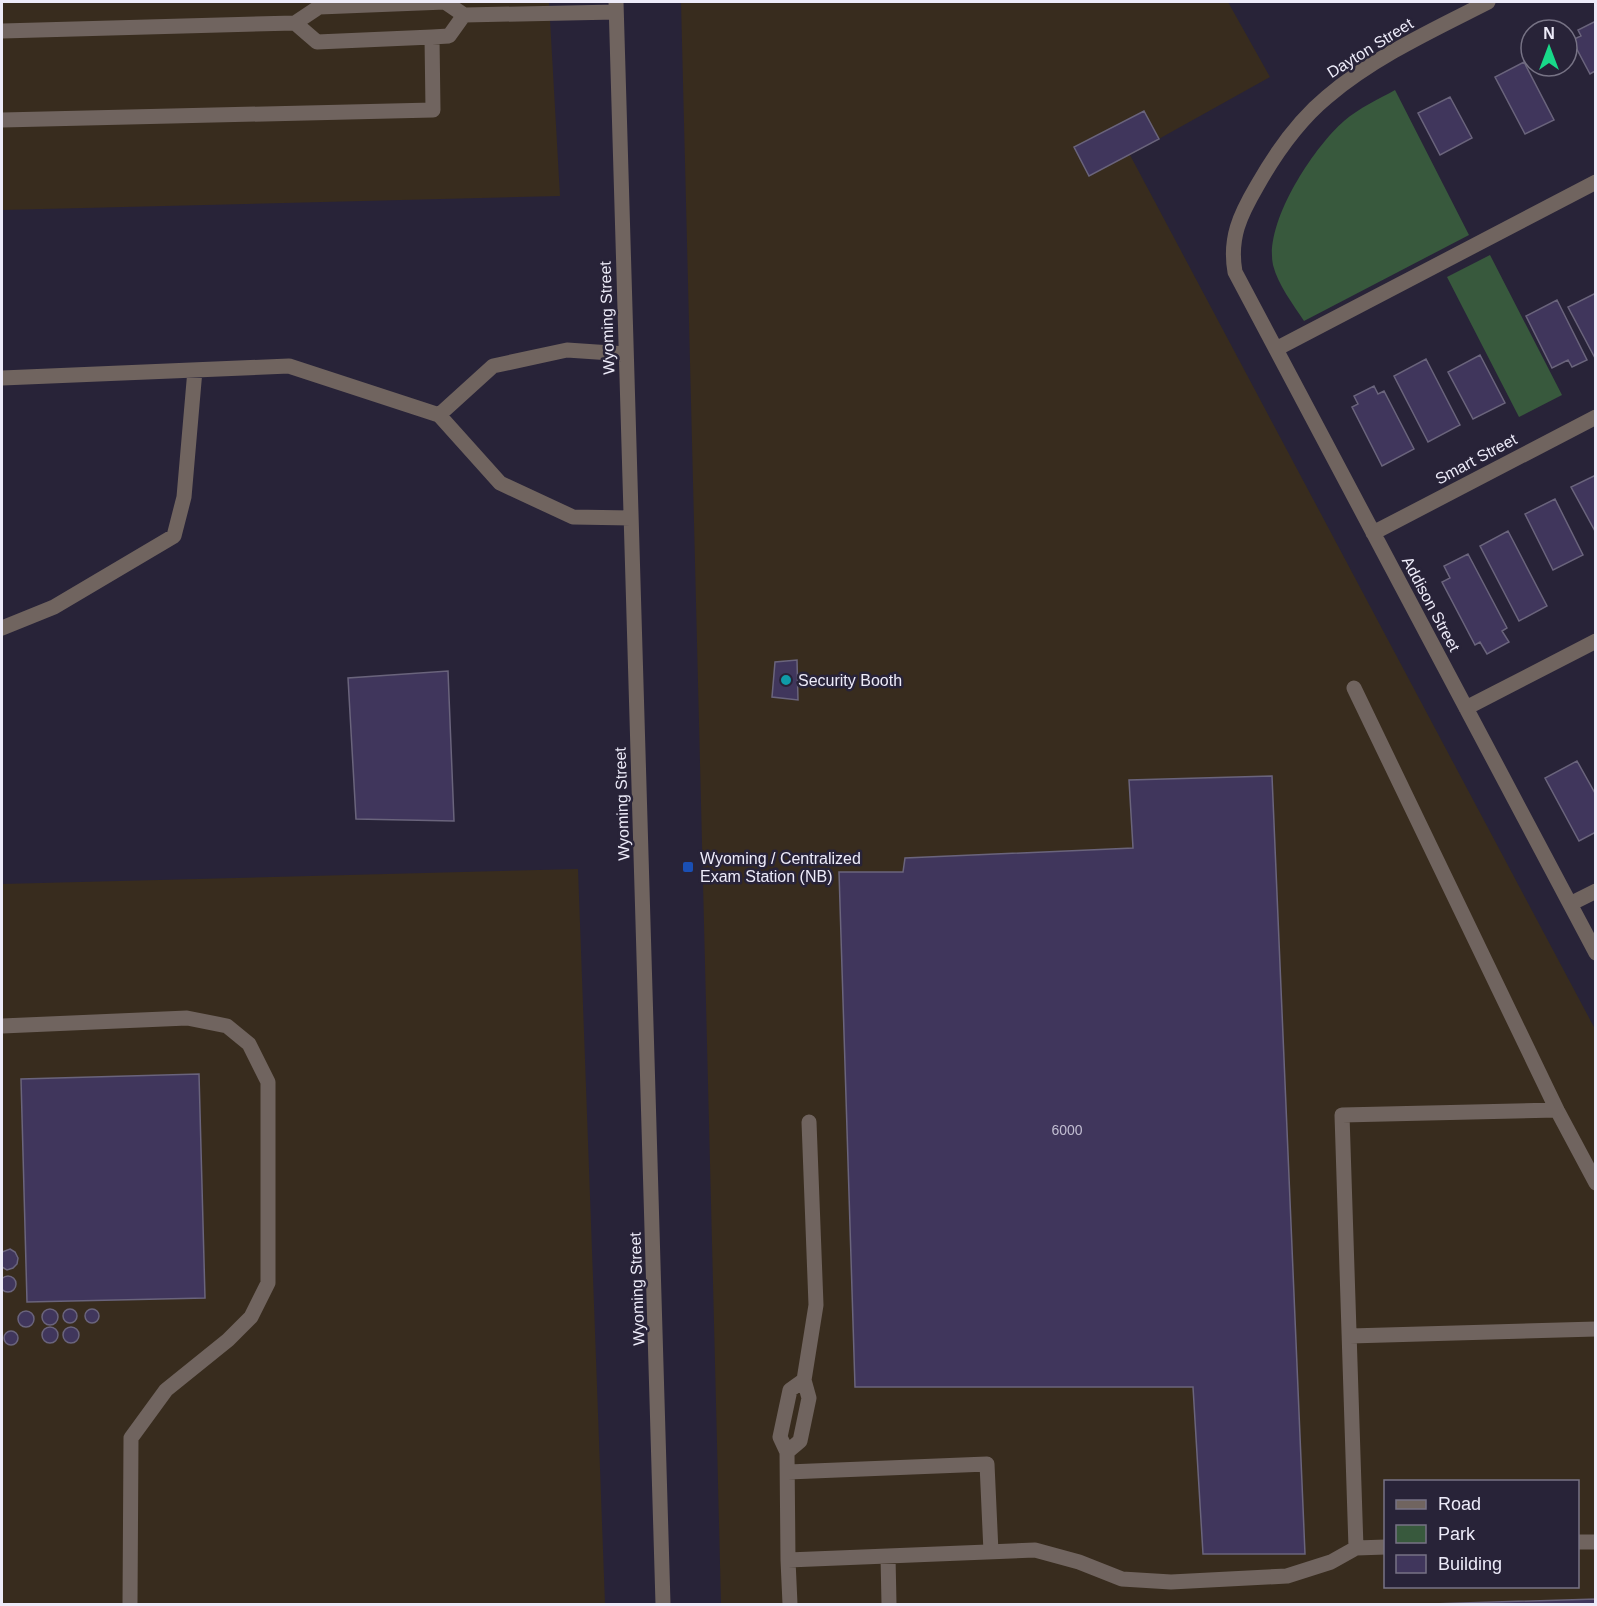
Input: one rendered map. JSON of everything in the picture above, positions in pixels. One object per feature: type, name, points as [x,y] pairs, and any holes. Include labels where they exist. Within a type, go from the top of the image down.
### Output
[{"type":"street","points":[[2,31],[295,23],[319,8],[445,2],[464,15],[559,14],[616,7]]},
{"type":"street","name":"Dayton Street","points":[[1235,272],[1233,237],[1250,197],[1272,160],[1305,118],[1326,97],[1364,70],[1488,2]]},
{"type":"street","name":"Wyoming Street","points":[[616,7],[663,1605]]},
{"type":"street","points":[[295,23],[316,42],[432,37],[449,36],[464,15]]},
{"type":"street","points":[[2,120],[433,110],[432,37]]},
{"type":"street","points":[[1276,349],[1596,182]]},
{"type":"street","name":"Addison Street","points":[[1235,272],[1596,952]]},
{"type":"street","points":[[439,415],[493,366],[567,350],[626,354]]},
{"type":"street","points":[[2,378],[289,366],[439,415],[500,483],[573,517],[631,518]]},
{"type":"street","points":[[2,628],[54,607],[174,536],[184,497],[195,370]]},
{"type":"street","name":"Smart Street","points":[[1374,533],[1596,417]]},
{"type":"street","points":[[1466,708],[1596,641]]},
{"type":"street","points":[[1354,688],[1557,1110],[1596,1183]]},
{"type":"street","points":[[1570,904],[1596,891]]},
{"type":"street","points":[[2,1026],[187,1018],[227,1026],[249,1044],[267,1082],[267,1283],[251,1317],[228,1340],[166,1390],[131,1438],[130,1605]]},
{"type":"street","points":[[1356,1548],[1342,1115],[1557,1110]]},
{"type":"street","points":[[790,1605],[788,1472],[786,1452],[780,1437],[790,1390],[804,1380],[816,1305],[808,1122]]},
{"type":"street","points":[[1350,1336],[1596,1329]]},
{"type":"street","points":[[788,1472],[987,1464],[991,1552]]},
{"type":"street","points":[[1579,1542],[1596,1542]]},
{"type":"street","points":[[788,1560],[1035,1550],[1079,1562],[1122,1579],[1171,1582],[1287,1576],[1331,1562],[1356,1548],[1384,1547]]},
{"type":"street","points":[[888,1556],[889,1605]]},
{"type":"shaded area","points":[[2,2],[549,2],[560,196],[2,210]]},
{"type":"shaded area","points":[[681,2],[1228,2],[1270,77],[1130,155],[1595,1029],[1595,1604],[721,1604]]},
{"type":"shaded area","points":[[578,869],[605,1604],[2,1604],[2,884]]},
{"type":"green space","points":[[1395,90],[1469,235],[1304,321],[1282,287],[1273,265],[1272,248],[1283,208],[1306,167],[1332,133],[1356,112]]},
{"type":"green space","points":[[1490,255],[1562,395],[1519,417],[1447,277]]},
{"type":"building","points":[[1596,21],[1596,73],[1595,71],[1590,74],[1579,53],[1579,37],[1581,36],[1579,30]]},
{"type":"building","points":[[1519,65],[1519,78],[1532,78],[1554,120],[1525,134],[1495,77]]},
{"type":"building","points":[[1450,97],[1472,138],[1440,155],[1418,113]]},
{"type":"building","points":[[1144,111],[1159,139],[1089,176],[1074,147]]},
{"type":"building","points":[[1596,293],[1596,360],[1568,307]]},
{"type":"building","points":[[1557,300],[1587,360],[1572,367],[1568,360],[1552,368],[1526,316]]},
{"type":"building","points":[[1480,355],[1505,403],[1473,419],[1448,372]]},
{"type":"building","points":[[1426,359],[1460,425],[1428,442],[1394,376]]},
{"type":"building","points":[[1374,386],[1378,394],[1384,391],[1414,449],[1382,466],[1352,407],[1358,404],[1354,396]]},
{"type":"building","points":[[1596,475],[1596,533],[1571,487]]},
{"type":"building","points":[[1555,499],[1583,555],[1553,570],[1525,514]]},
{"type":"building","points":[[1508,531],[1547,606],[1519,621],[1480,546]]},
{"type":"building","points":[[1468,554],[1507,628],[1502,631],[1509,642],[1487,654],[1480,642],[1475,645],[1442,582],[1450,578],[1444,566]]},
{"type":"building","name":"Security Booth","points":[[797,660],[798,700],[772,697],[775,662]]},
{"type":"building","points":[[448,671],[454,821],[356,819],[348,678]]},
{"type":"building","points":[[1577,761],[1596,795],[1596,832],[1579,841],[1545,778]]},
{"type":"building","points":[[1272,776],[1305,1554],[1203,1554],[1193,1387],[855,1387],[839,872],[903,872],[905,858],[1133,848],[1129,780]]},
{"type":"building","points":[[199,1074],[205,1298],[27,1302],[21,1079]]},
{"type":"building","points":[[10,1249],[18,1258],[17,1264],[7,1270],[2,1267],[2,1252]]},
{"type":"building","points":[[8,1276],[14,1278],[16,1284],[14,1290],[8,1292],[2,1290],[0,1284],[2,1278]]},
{"type":"building","points":[[50,1309],[58,1317],[50,1325],[42,1317]]},
{"type":"building","points":[[67,1309],[73,1309],[77,1316],[73,1323],[67,1323],[63,1319],[63,1313]]},
{"type":"building","points":[[92,1309],[97,1311],[99,1316],[97,1321],[92,1323],[87,1321],[85,1316],[87,1311]]},
{"type":"building","points":[[26,1311],[34,1319],[26,1327],[18,1319]]},
{"type":"building","points":[[50,1327],[56,1329],[58,1335],[56,1341],[50,1343],[44,1341],[42,1335],[44,1329]]},
{"type":"building","points":[[71,1327],[77,1329],[79,1335],[77,1341],[71,1343],[65,1341],[63,1335],[65,1329]]},
{"type":"building","points":[[11,1331],[16,1333],[18,1338],[16,1343],[11,1345],[6,1343],[4,1338],[6,1333]]},
{"type":"building","points":[[1596,1599],[1596,1604],[1431,1604]]},
{"type":"place","name":"Security Booth","points":[[786,680]]},
{"type":"place","name":"Wyoming / Centralized Exam Station (NB)","points":[[688,867]]}]
